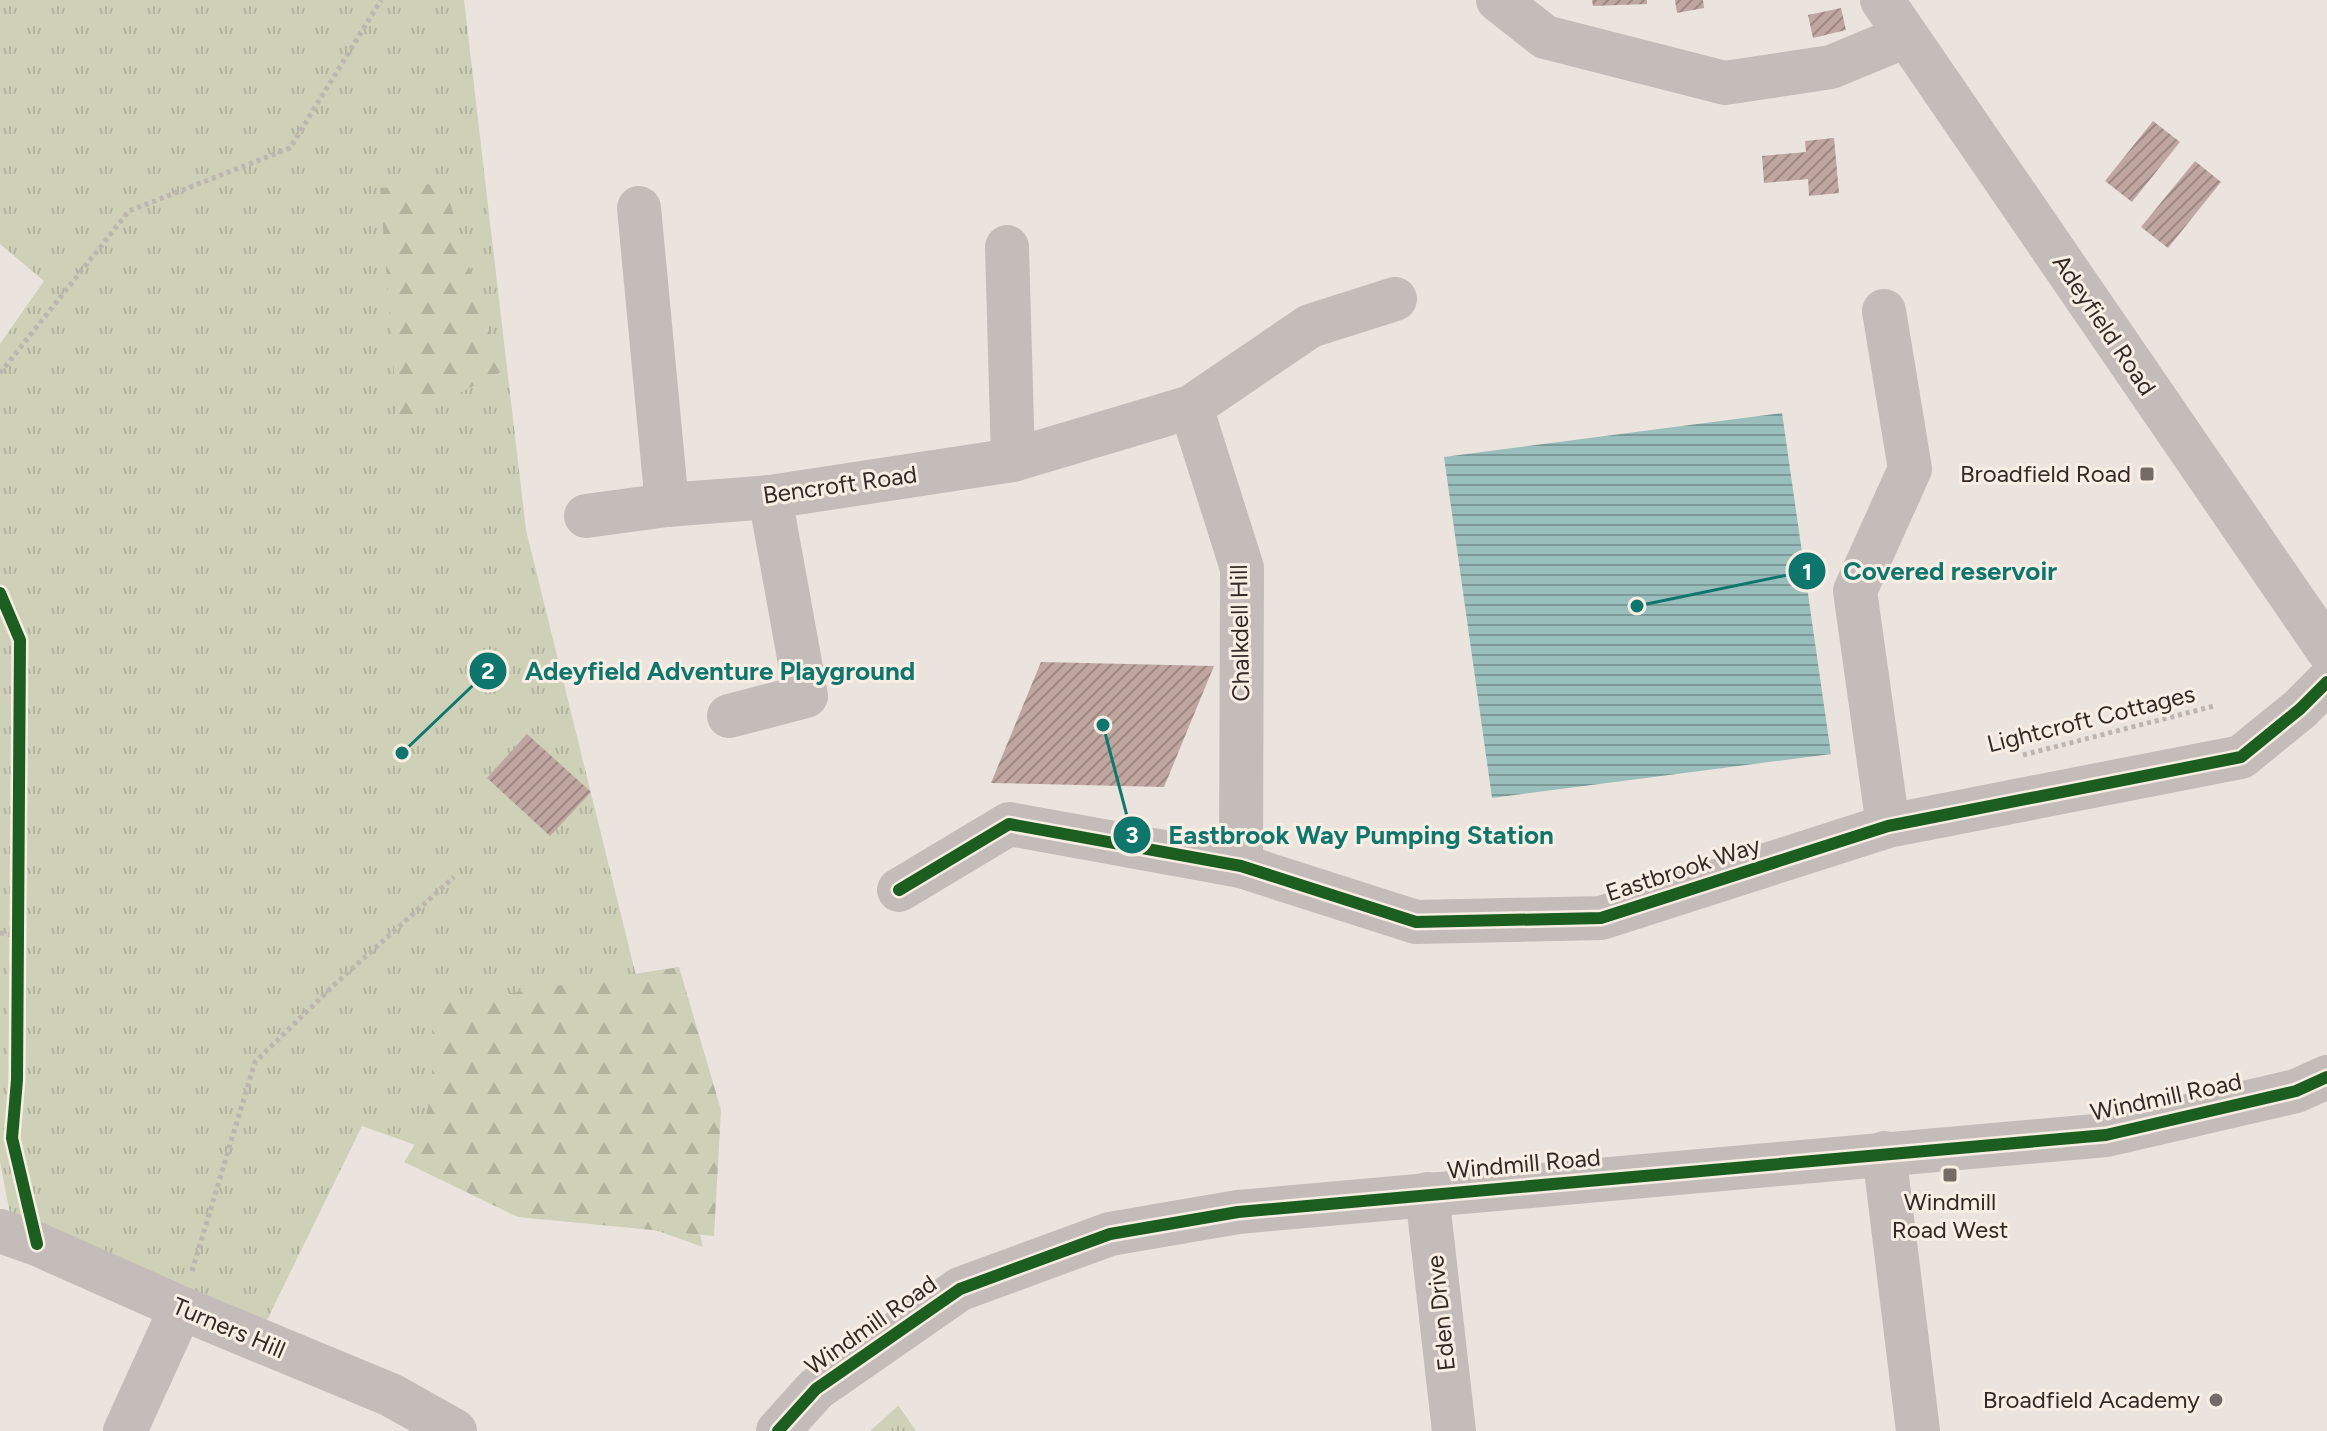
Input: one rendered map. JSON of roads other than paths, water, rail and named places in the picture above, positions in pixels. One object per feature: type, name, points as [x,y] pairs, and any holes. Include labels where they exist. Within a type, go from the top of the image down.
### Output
[{"type":"street","points":[[1498,0],[1545,37],[1725,83],[1831,67],[1906,36]]},
{"type":"street","name":"Adeyfield Road","points":[[1882,0],[2327,649]]},
{"type":"street","points":[[639,208],[667,505]]},
{"type":"street","points":[[1007,247],[1013,460]]},
{"type":"street","name":"Bencroft Road","points":[[586,516],[667,505],[770,497],[1013,460],[1191,407],[1310,326],[1395,299]]},
{"type":"street","points":[[1884,311],[1910,469],[1855,591],[1888,826]]},
{"type":"street","name":"Chalkdell Hill","points":[[1191,407],[1242,568],[1241,866]]},
{"type":"street","points":[[729,716],[806,696],[770,497]]},
{"type":"street","name":"Eastbrook Way","points":[[899,890],[1009,824],[1241,866],[1416,922],[1601,918],[1888,826],[2241,757],[2300,709],[2327,682]]},
{"type":"street","name":"Windmill Road","points":[[778,1431],[816,1389],[960,1289],[1110,1234],[1238,1212],[2106,1135],[2296,1091],[2327,1077]]},
{"type":"street","points":[[1884,1153],[1918,1431]]},
{"type":"street","name":"Eden Drive","points":[[1427,1194],[1454,1431]]},
{"type":"street","name":"Turners Hill","points":[[0,1231],[391,1395],[455,1431]]},
{"type":"street","points":[[125,1431],[181,1308]]},
{"type":"water","points":[[1782,413],[1831,754],[1492,798],[1444,457]]},
{"type":"place","name":"Broadfield Road","points":[[2147,474]]},
{"type":"place","name":"Covered reservoir","points":[[1637,606]]},
{"type":"place","name":"Eastbrook Way Pumping Station","points":[[1103,725]]},
{"type":"place","name":"Adeyfield Adventure Playground","points":[[402,753]]},
{"type":"place","name":"Windmill Road West","points":[[1950,1175]]},
{"type":"place","name":"Broadfield Academy","points":[[2216,1400]]}]
